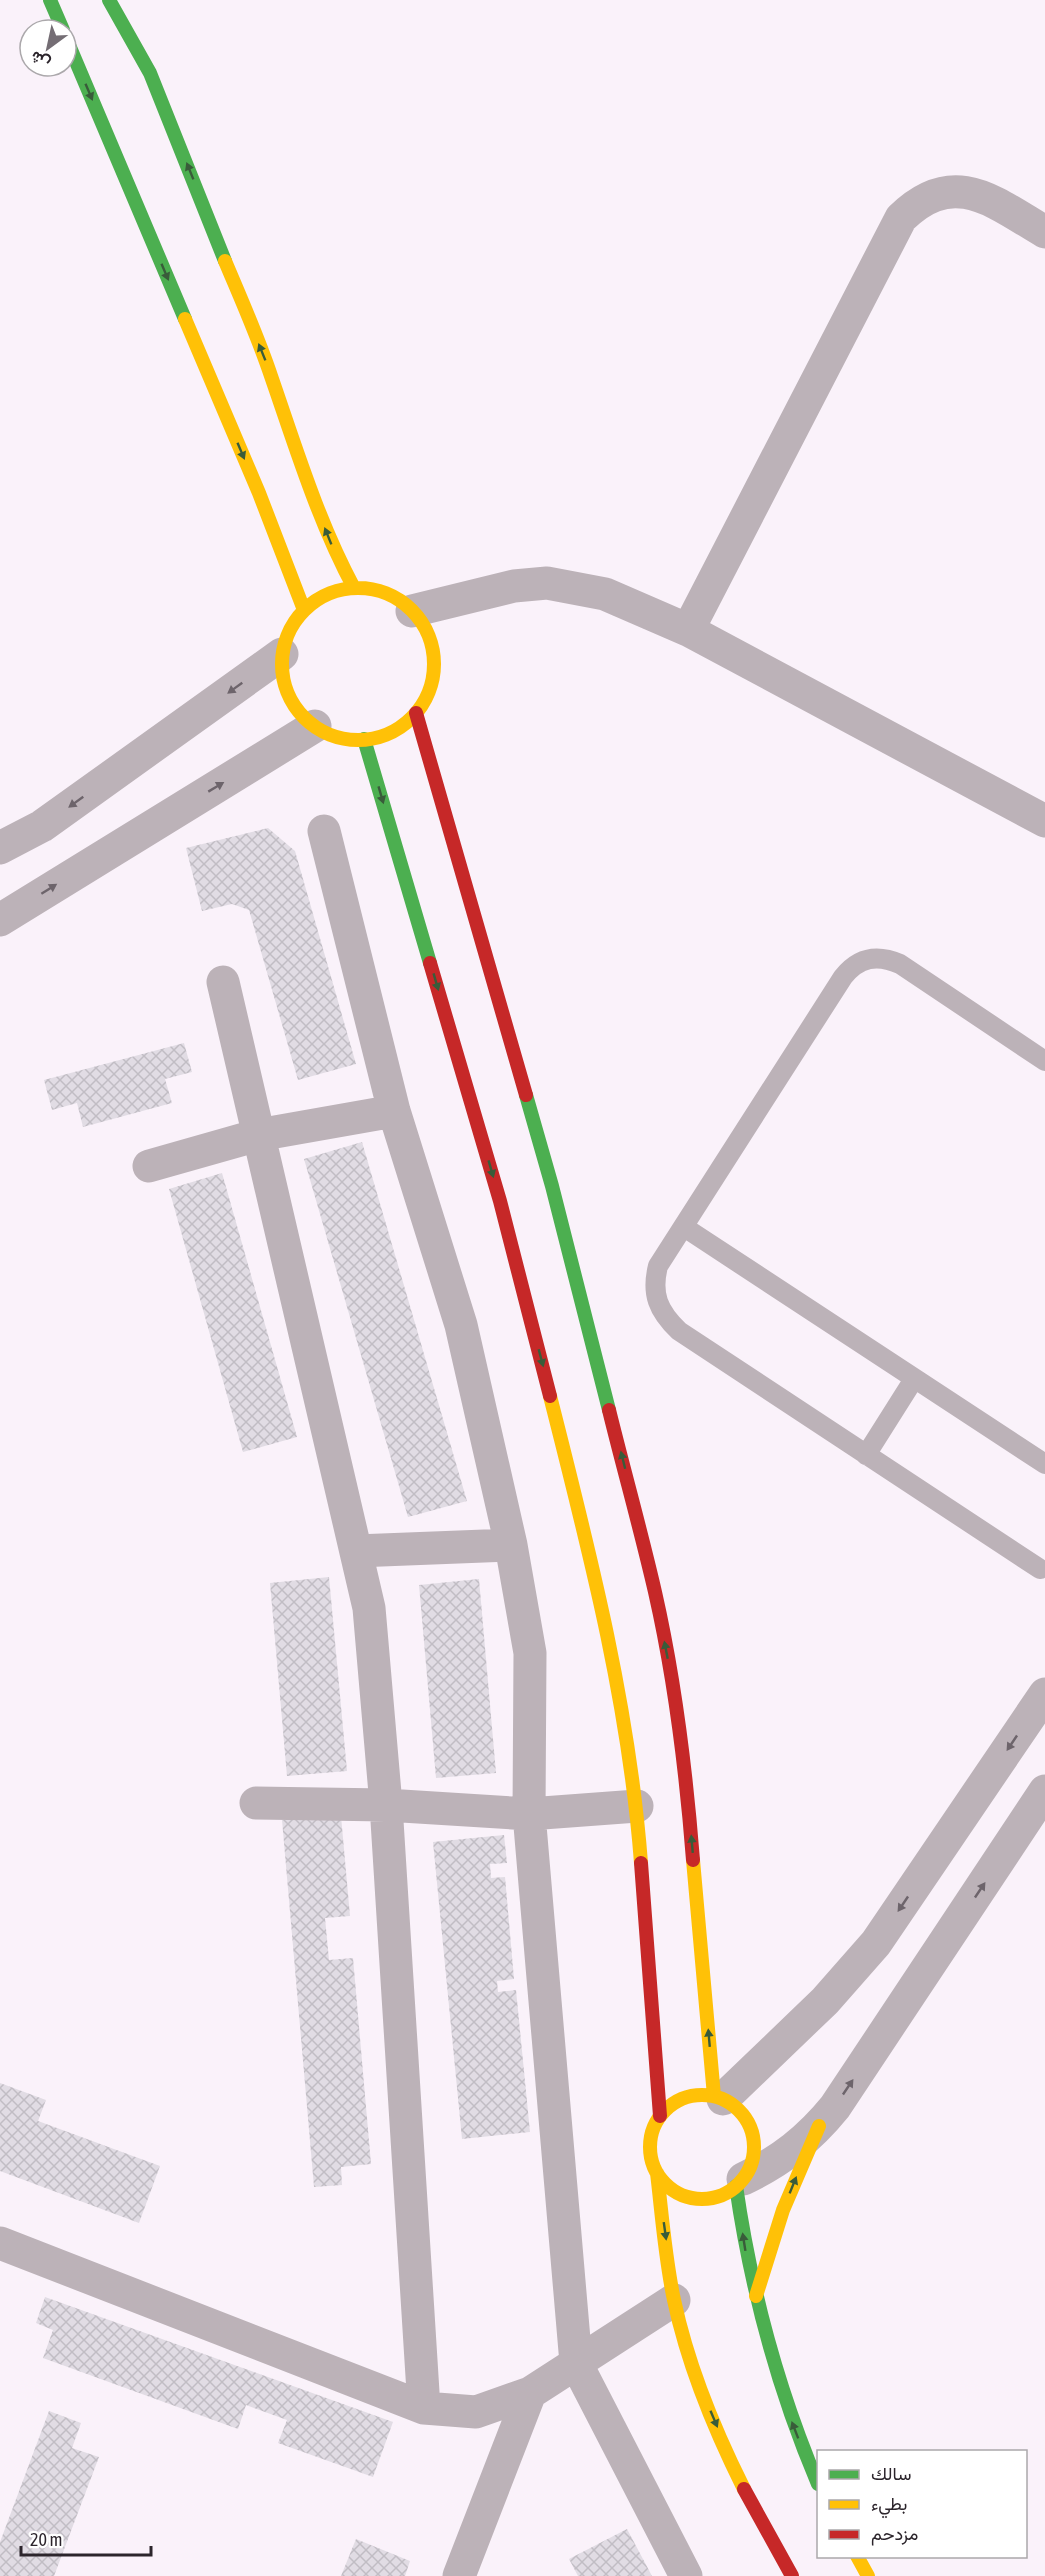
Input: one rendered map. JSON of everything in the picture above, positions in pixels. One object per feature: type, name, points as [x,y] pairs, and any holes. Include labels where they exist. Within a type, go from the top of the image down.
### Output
[{"type":"main road","points":[[50,0],[58,18]]},
{"type":"main road","points":[[110,0],[150,73],[270,372],[321,519],[354,588]]},
{"type":"main road","points":[[78,66],[259,493],[304,610]]},
{"type":"main road","points":[[354,588],[385,594],[412,611],[424,626],[431,643],[434,661],[426,697],[416,713],[393,731],[364,739],[330,734],[315,726],[300,712],[289,694],[282,675],[282,654],[294,623],[304,610],[319,598],[335,591],[354,588]]},
{"type":"main road","points":[[416,713],[552,1186],[655,1593],[673,1686],[688,1797],[718,2098]]},
{"type":"main road","points":[[364,739],[500,1201],[582,1518],[616,1673],[637,1806],[660,2116]]},
{"type":"main road","points":[[657,2173],[669,2187],[687,2197],[713,2198],[740,2182],[751,2165],[754,2150],[752,2134],[736,2107],[718,2098],[684,2097],[660,2116],[654,2126],[650,2150],[657,2173],[674,2300],[700,2386],[763,2527],[792,2576]]},
{"type":"main road","points":[[754,2300],[783,2210],[819,2126]]},
{"type":"main road","points":[[740,2182],[754,2300],[773,2372],[817,2479]]},
{"type":"main road","points":[[858,2558],[868,2576]]},
{"type":"street","points":[[688,630],[901,218],[928,197],[944,191],[962,191],[982,195],[1045,232]]},
{"type":"street","points":[[412,611],[514,585],[547,583],[605,594],[688,630],[1045,821]]},
{"type":"street","points":[[0,848],[42,826],[282,654]]},
{"type":"street","points":[[0,920],[315,726]]},
{"type":"street","points":[[324,831],[394,1111],[461,1325],[511,1545],[530,1653],[529,1814],[576,2362],[686,2576]]},
{"type":"street","points":[[223,982],[369,1608],[386,1806],[424,2408]]},
{"type":"street","points":[[149,1166],[258,1135],[394,1111]]},
{"type":"street","points":[[356,1551],[511,1545]]},
{"type":"street","points":[[718,2098],[825,2001],[876,1942],[1045,1694]]},
{"type":"street","points":[[740,2182],[784,2156],[819,2126],[835,2107],[1045,1791]]},
{"type":"street","points":[[256,1803],[386,1806],[529,1814],[637,1806]]},
{"type":"street","points":[[0,2242],[424,2408],[476,2412],[530,2393],[674,2300]]},
{"type":"street","points":[[459,2576],[530,2393]]},
{"type":"lane","points":[[1040,1569],[679,1331],[659,1308],[655,1280],[658,1266],[843,977],[859,962],[886,958],[900,964],[1045,1061]]},
{"type":"lane","points":[[684,1227],[1045,1464]]},
{"type":"lane","points":[[866,1455],[914,1379]]},
{"type":"building","points":[[268,828],[295,851],[356,1064],[298,1080],[249,910],[232,904],[202,911],[186,848]]},
{"type":"building","points":[[184,1043],[192,1072],[165,1079],[172,1103],[83,1127],[77,1103],[52,1110],[44,1080]]},
{"type":"building","points":[[362,1142],[467,1501],[408,1517],[304,1159]]},
{"type":"building","points":[[222,1173],[297,1437],[243,1452],[169,1189]]},
{"type":"building","points":[[329,1577],[347,1771],[287,1776],[270,1583]]},
{"type":"building","points":[[479,1579],[496,1773],[436,1778],[419,1585]]},
{"type":"building","points":[[341,1816],[350,1916],[325,1918],[329,1960],[353,1958],[371,2164],[341,2167],[342,2185],[314,2187],[282,1820]]},
{"type":"building","points":[[504,1835],[507,1863],[490,1864],[491,1878],[505,1877],[514,1979],[497,1981],[498,1992],[516,1990],[530,2132],[462,2139],[433,1842]]},
{"type":"building","points":[[0,2083],[46,2100],[38,2121],[160,2166],[139,2223],[0,2171]]},
{"type":"building","points":[[45,2297],[393,2422],[373,2477],[278,2443],[287,2420],[246,2405],[238,2429],[43,2358],[53,2330],[36,2323]]},
{"type":"building","points":[[49,2411],[81,2423],[72,2448],[99,2457],[54,2576],[0,2576],[0,2542]]},
{"type":"building","points":[[627,2529],[652,2576],[578,2576],[569,2559]]},
{"type":"building","points":[[356,2539],[410,2561],[405,2576],[341,2576]]},
{"type":"traffic: fast","points":[[50,0],[58,18]]},
{"type":"traffic: fast","points":[[109,0],[150,73],[225,261]]},
{"type":"traffic: fast","points":[[78,66],[185,319]]},
{"type":"traffic: fast","points":[[364,739],[430,963]]},
{"type":"traffic: fast","points":[[526,1095],[552,1186],[609,1410]]},
{"type":"traffic: fast","points":[[736,2186],[749,2263],[767,2338],[790,2411],[817,2482]]},
{"type":"traffic: slow","points":[[225,261],[261,347],[329,537],[354,588]]},
{"type":"traffic: slow","points":[[185,319],[259,493],[304,610]]},
{"type":"traffic: slow","points":[[358,588],[387,594],[400,601],[411,611],[421,622],[428,635],[434,664],[428,693],[421,706],[411,717],[400,727],[387,734],[358,740],[329,734],[316,727],[305,717],[295,706],[288,693],[282,664],[288,635],[295,622],[305,611],[316,601],[329,594],[358,588]]},
{"type":"traffic: slow","points":[[550,1396],[606,1628],[627,1745],[641,1863]]},
{"type":"traffic: slow","points":[[693,1860],[714,2096]]},
{"type":"traffic: slow","points":[[702,2095],[722,2099],[739,2110],[750,2127],[754,2147],[750,2167],[739,2184],[722,2195],[702,2199],[682,2195],[665,2184],[654,2167],[650,2147],[654,2127],[665,2110],[682,2099],[702,2095]]},
{"type":"traffic: slow","points":[[756,2296],[783,2210],[819,2126]]},
{"type":"traffic: slow","points":[[657,2173],[668,2268],[680,2325],[703,2397],[744,2489]]},
{"type":"traffic: slow","points":[[858,2558],[868,2576]]},
{"type":"traffic: jam","points":[[416,713],[526,1095]]},
{"type":"traffic: jam","points":[[430,963],[500,1201],[550,1396]]},
{"type":"traffic: jam","points":[[609,1410],[662,1625],[683,1759],[693,1860]]},
{"type":"traffic: jam","points":[[641,1863],[660,2116]]},
{"type":"traffic: jam","points":[[744,2489],[792,2576]]}]
